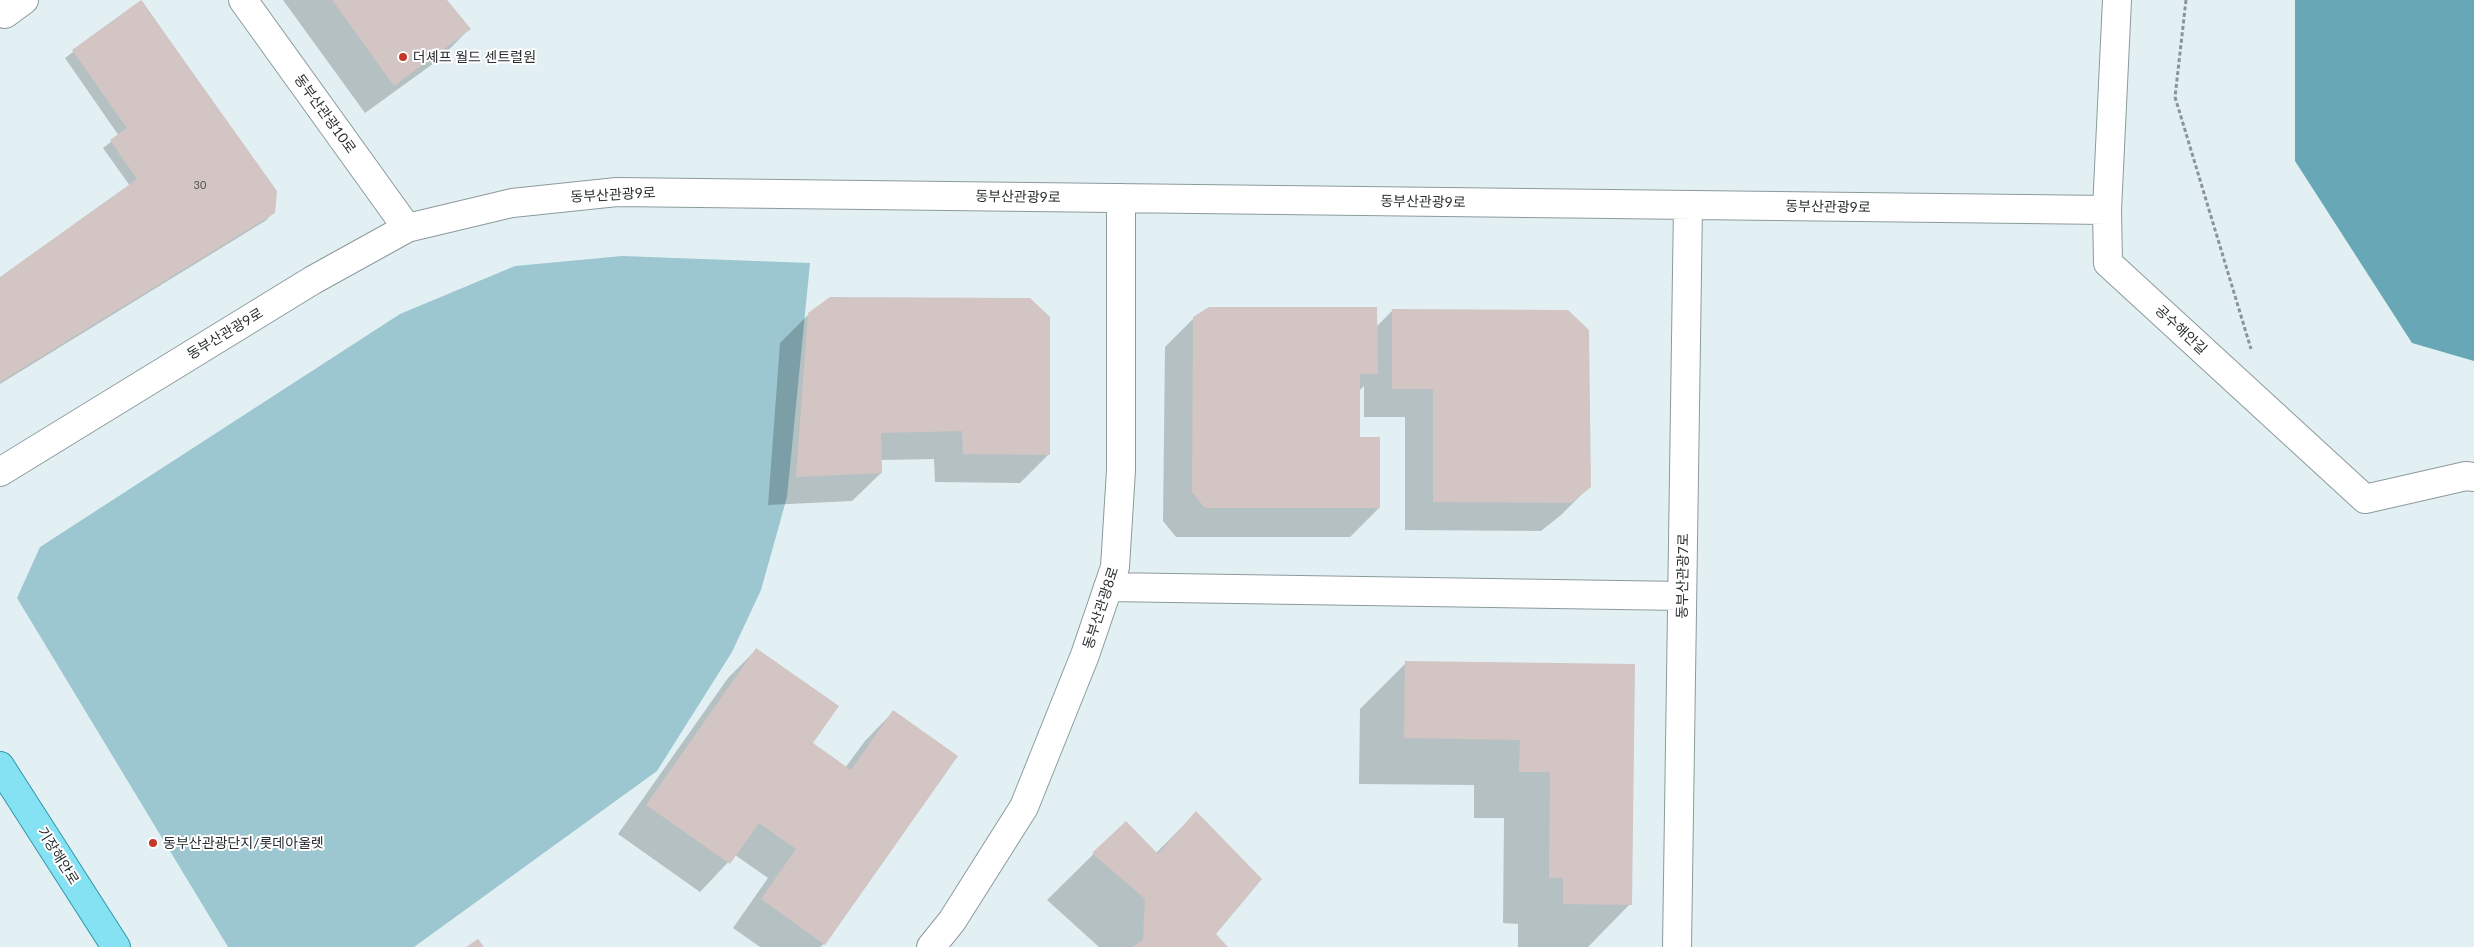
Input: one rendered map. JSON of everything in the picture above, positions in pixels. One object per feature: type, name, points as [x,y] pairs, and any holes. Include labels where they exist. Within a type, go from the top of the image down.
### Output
[{"type":"main road","name":"기장해안로","points":[[0,766],[11,791],[116,947]]},
{"type":"street","name":"동부산관광10로","points":[[243,0],[407,228]]},
{"type":"street","name":"공수해안길","points":[[2117,0],[2107,210],[2108,263],[2365,499],[2466,476],[2474,477]]},
{"type":"street","name":"동부산관광9로","points":[[0,472],[313,280],[407,228],[512,203],[617,192],[2107,210]]},
{"type":"street","name":"동부산관광8로","points":[[932,947],[952,921],[1024,807],[1085,655],[1115,566],[1121,470],[1121,198]]},
{"type":"street","name":"동부산관광7로","points":[[1677,947],[1688,205]]},
{"type":"street","points":[[1108,587],[1682,596]]},
{"type":"path","points":[[2186,0],[2176,97],[2253,354]]},
{"type":"shaded area","points":[[2295,0],[2474,0],[2474,361],[2412,343],[2295,161]]},
{"type":"shaded area","points":[[622,256],[810,263],[787,497],[761,590],[732,652],[657,771],[414,947],[228,947],[17,598],[40,547],[400,314],[515,266]]},
{"type":"building","points":[[141,0],[277,191],[275,213],[0,382],[0,277],[137,179],[110,140],[127,128],[72,50]]},
{"type":"building","name":"더셰프 월드 센트럴원","points":[[332,0],[447,0],[471,29],[394,86]]},
{"type":"building","points":[[830,297],[1030,298],[1050,317],[1050,455],[963,454],[962,431],[881,433],[882,473],[796,477],[808,313]]},
{"type":"building","points":[[1209,307],[1377,307],[1378,374],[1360,374],[1360,437],[1380,437],[1380,508],[1205,508],[1192,492],[1193,317]]},
{"type":"building","points":[[1392,309],[1568,310],[1589,330],[1591,487],[1571,503],[1433,502],[1433,389],[1392,389]]},
{"type":"building","points":[[756,648],[839,706],[813,743],[851,770],[893,710],[958,756],[825,945],[761,899],[796,849],[759,823],[730,864],[646,805]]},
{"type":"building","points":[[1405,661],[1635,664],[1632,905],[1563,904],[1563,878],[1549,878],[1550,772],[1519,772],[1520,740],[1404,738]]},
{"type":"building","points":[[1196,811],[1262,879],[1216,934],[1228,947],[1132,947],[1143,940],[1145,899],[1092,853],[1126,821],[1158,854]]},
{"type":"building","points":[[478,939],[484,947],[466,947]]},
{"type":"place","name":"더셰프 월드 센트럴원","points":[[403,57]]},
{"type":"place","name":"동부산관광단지/롯데아울렛","points":[[153,843]]}]
